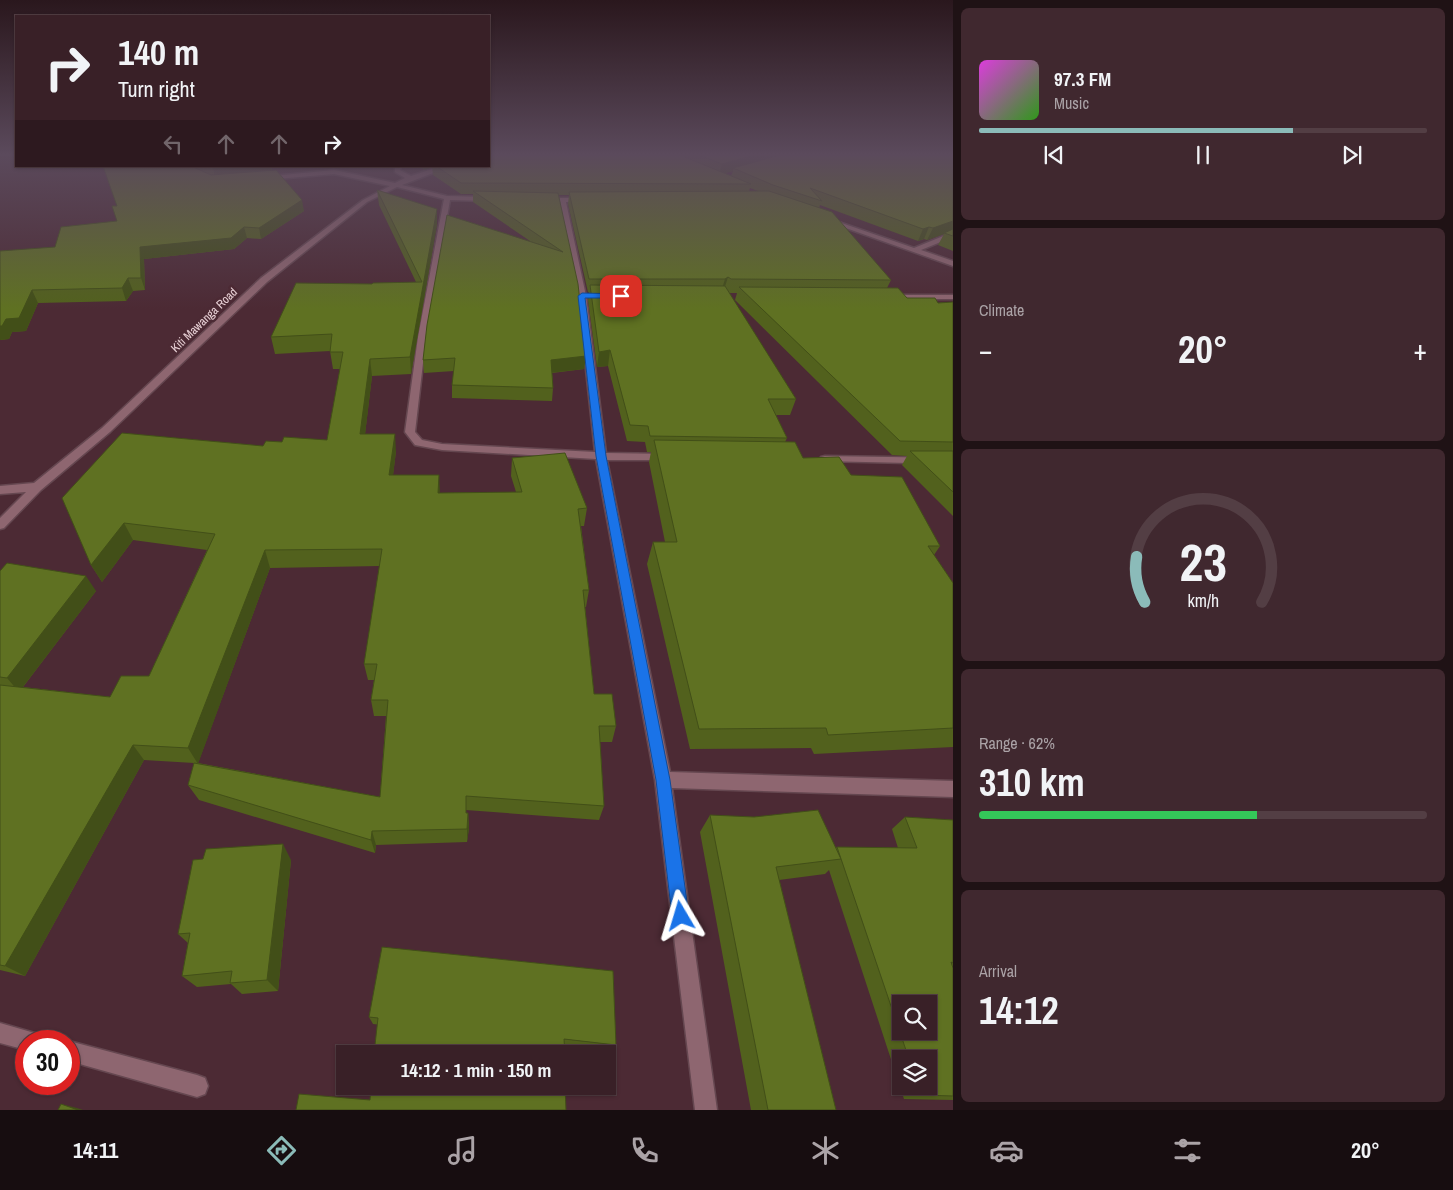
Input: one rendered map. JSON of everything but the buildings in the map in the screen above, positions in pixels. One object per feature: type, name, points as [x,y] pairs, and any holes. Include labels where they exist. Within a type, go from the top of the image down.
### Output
[{"type":"street","name":"Kiti Mawanga Road","points":[[0,525],[38,486],[106,430],[264,280],[360,205]]},
{"type":"street","points":[[446,205],[422,337],[410,432],[419,443],[442,447],[601,456],[679,458]]},
{"type":"street","points":[[563,205],[586,296],[601,456],[663,780],[706,1110]]},
{"type":"street","points":[[823,218],[953,264]]},
{"type":"street","points":[[916,250],[953,234]]},
{"type":"street","points":[[885,297],[953,297]]},
{"type":"street","points":[[816,459],[953,461]]},
{"type":"street","points":[[0,490],[38,486]]},
{"type":"street","points":[[663,780],[953,789]]},
{"type":"street","points":[[0,1033],[15,1037]]},
{"type":"street","points":[[80,1054],[197,1086]]},
{"type":"route","points":[[621,296],[582,296],[601,456],[663,780],[681,916]]}]
